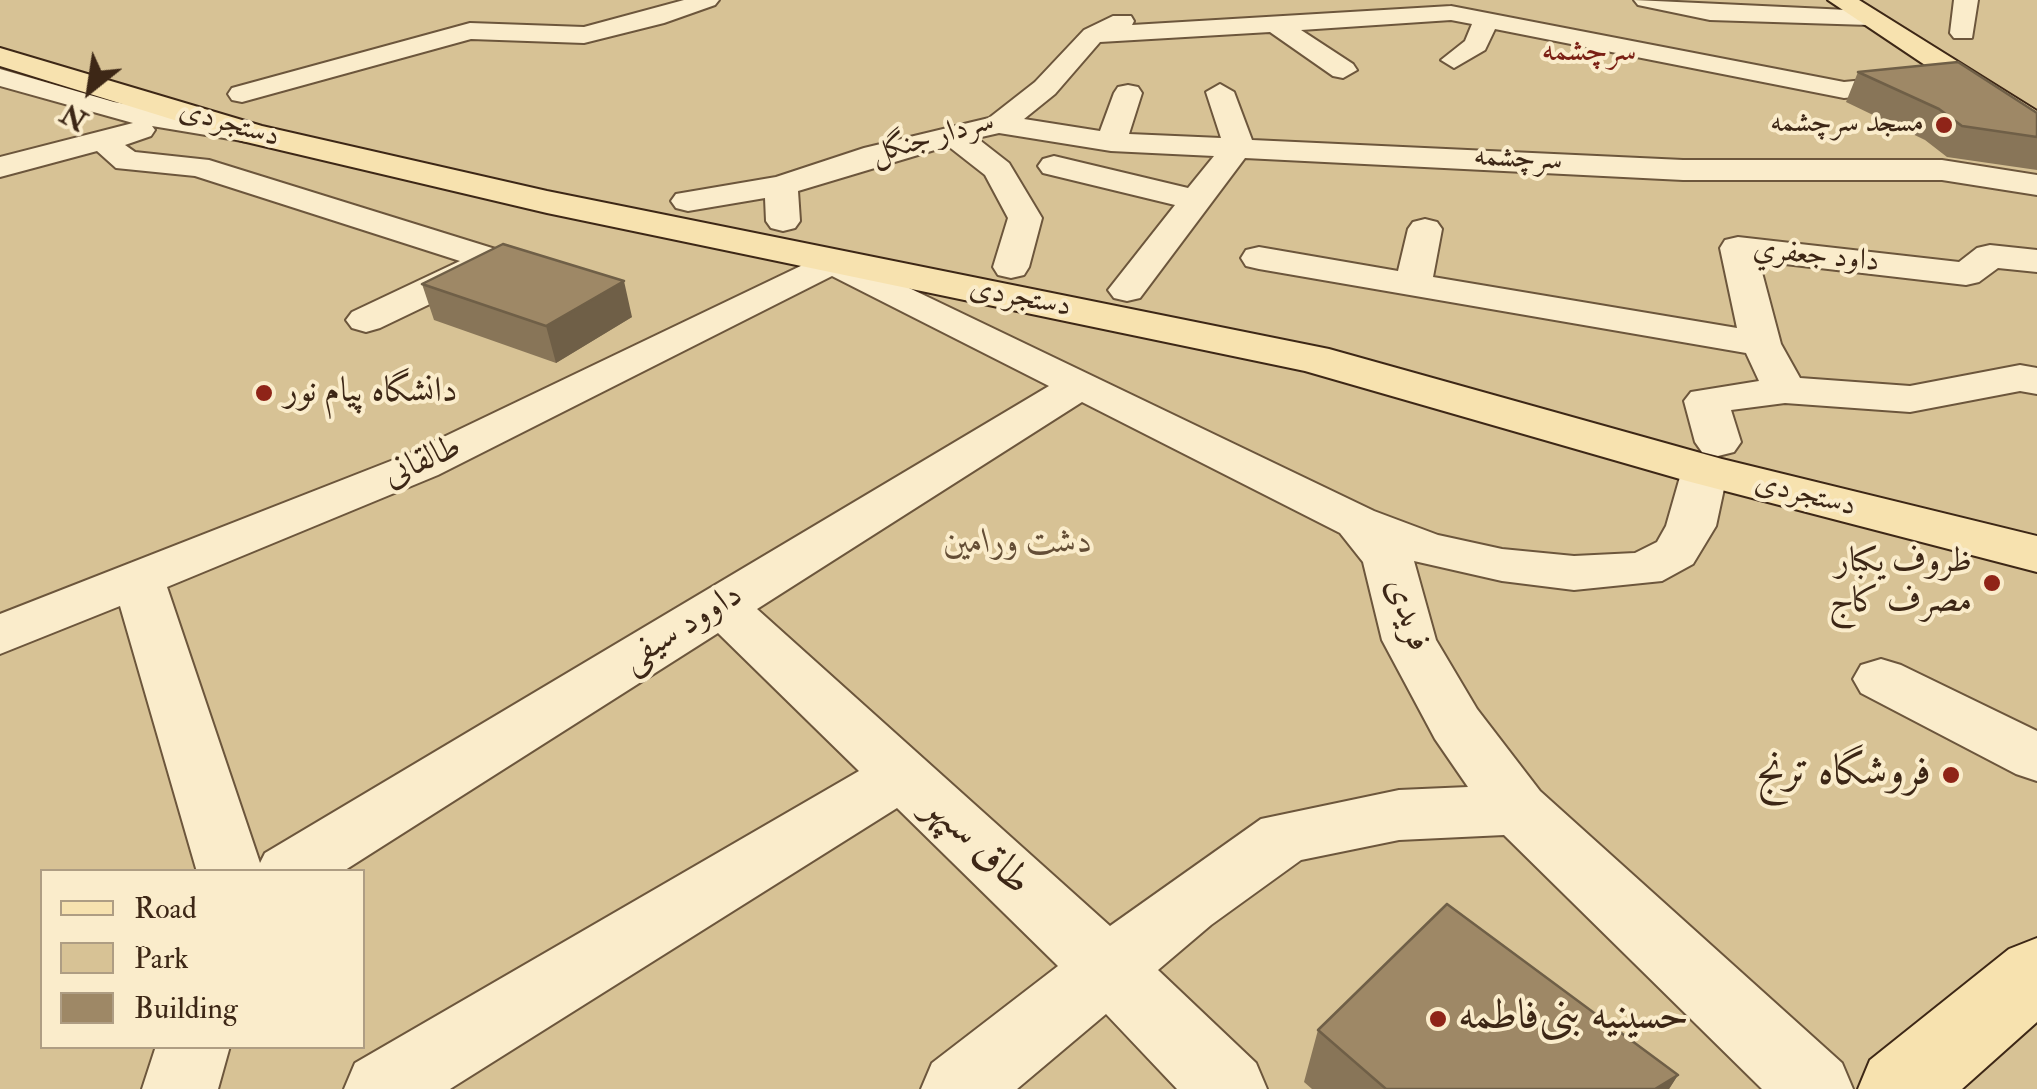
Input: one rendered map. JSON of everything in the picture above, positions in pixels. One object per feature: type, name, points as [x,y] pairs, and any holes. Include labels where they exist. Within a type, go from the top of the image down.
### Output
[{"type":"main road","points":[[1840,0],[2037,125]]},
{"type":"main road","name":"دستجردی","points":[[0,28],[346,126],[688,202],[782,204],[1011,267],[1330,332],[1712,456],[2037,554]]},
{"type":"main road","name":"دستجردی","points":[[0,57],[254,134],[547,202],[1313,359],[1712,456],[2037,519]]},
{"type":"main road","points":[[1900,1089],[2037,973]]},
{"type":"street","points":[[242,94],[470,31],[584,35],[655,18],[707,0]]},
{"type":"street","name":"سردار جنگل","points":[[782,204],[876,155],[999,124],[1045,88],[1093,35],[1167,0]]},
{"type":"street","points":[[1646,0],[1710,12],[1869,18]]},
{"type":"street","points":[[1963,33],[1966,0]]},
{"type":"street","points":[[1093,35],[1432,12],[1844,90],[1962,77]]},
{"type":"street","points":[[1454,60],[1476,45],[1486,20]]},
{"type":"street","points":[[1274,23],[1343,70]]},
{"type":"street","points":[[1862,48],[1916,48]]},
{"type":"street","points":[[0,77],[110,110],[254,134]]},
{"type":"street","points":[[1127,290],[1238,146],[1220,92]]},
{"type":"street","points":[[1111,142],[1128,93]]},
{"type":"street","points":[[0,167],[172,121]]},
{"type":"street","points":[[1288,122],[1324,152]]},
{"type":"street","name":"سرچشمه","points":[[999,124],[1111,142],[1683,170],[1942,170],[2037,185]]},
{"type":"street","points":[[955,136],[998,170],[1025,218],[1011,267]]},
{"type":"street","points":[[109,138],[110,148],[126,160],[198,167],[492,260],[366,320]]},
{"type":"street","points":[[1054,166],[1196,201]]},
{"type":"street","points":[[1412,284],[1425,229]]},
{"type":"street","name":"داود جعفري","points":[[1784,390],[1761,344],[1738,248],[1966,274],[1990,256],[2037,260]]},
{"type":"street","points":[[1259,258],[1761,344]]},
{"type":"street","name":"فریدی","points":[[832,262],[1357,522],[1388,560],[1409,640],[1418,657],[1456,724],[1518,809],[1815,1089]]},
{"type":"street","name":"طالقانی","points":[[0,635],[422,465],[832,262]]},
{"type":"street","points":[[1357,522],[1426,548],[1502,565],[1574,573],[1644,569],[1675,553],[1691,526],[1712,456],[1706,401],[1784,390],[1910,399],[2020,378],[2037,381]]},
{"type":"street","name":"داوود سیفی","points":[[293,869],[1078,386]]},
{"type":"street","points":[[139,581],[229,869]]},
{"type":"street","name":"طاق سپهر","points":[[720,606],[1110,970],[1228,1089]]},
{"type":"street","points":[[1880,679],[2037,758]]},
{"type":"street","points":[[382,1089],[902,776]]},
{"type":"street","points":[[959,1089],[1186,906],[1284,837],[1400,815],[1518,809]]},
{"type":"street","points":[[180,1089],[193,1049]]},
{"type":"green space","name":"دشت ورامین","points":[[0,0],[2037,0],[2037,1089],[0,1089]]},
{"type":"building","points":[[1958,62],[2037,113],[2037,137],[1962,126],[1939,109],[1858,72]]},
{"type":"building","points":[[503,244],[624,281],[546,326],[422,284]]},
{"type":"building","points":[[1447,904],[1678,1075],[1655,1089],[1386,1089],[1318,1030]]},
{"type":"place","name":"مسجد سرچشمه","points":[[1944,125]]},
{"type":"place","name":"دانشگاه پیام نور","points":[[264,393]]},
{"type":"place","name":"ظروف یکبار مصرف کاج","points":[[1992,583]]},
{"type":"place","name":"فروشگاه ترنج","points":[[1951,775]]},
{"type":"place","name":"حسینیه بنی‌فاطمه","points":[[1438,1019]]},
{"type":"district","name":"سرچشمه","points":[[1589,53]]}]
